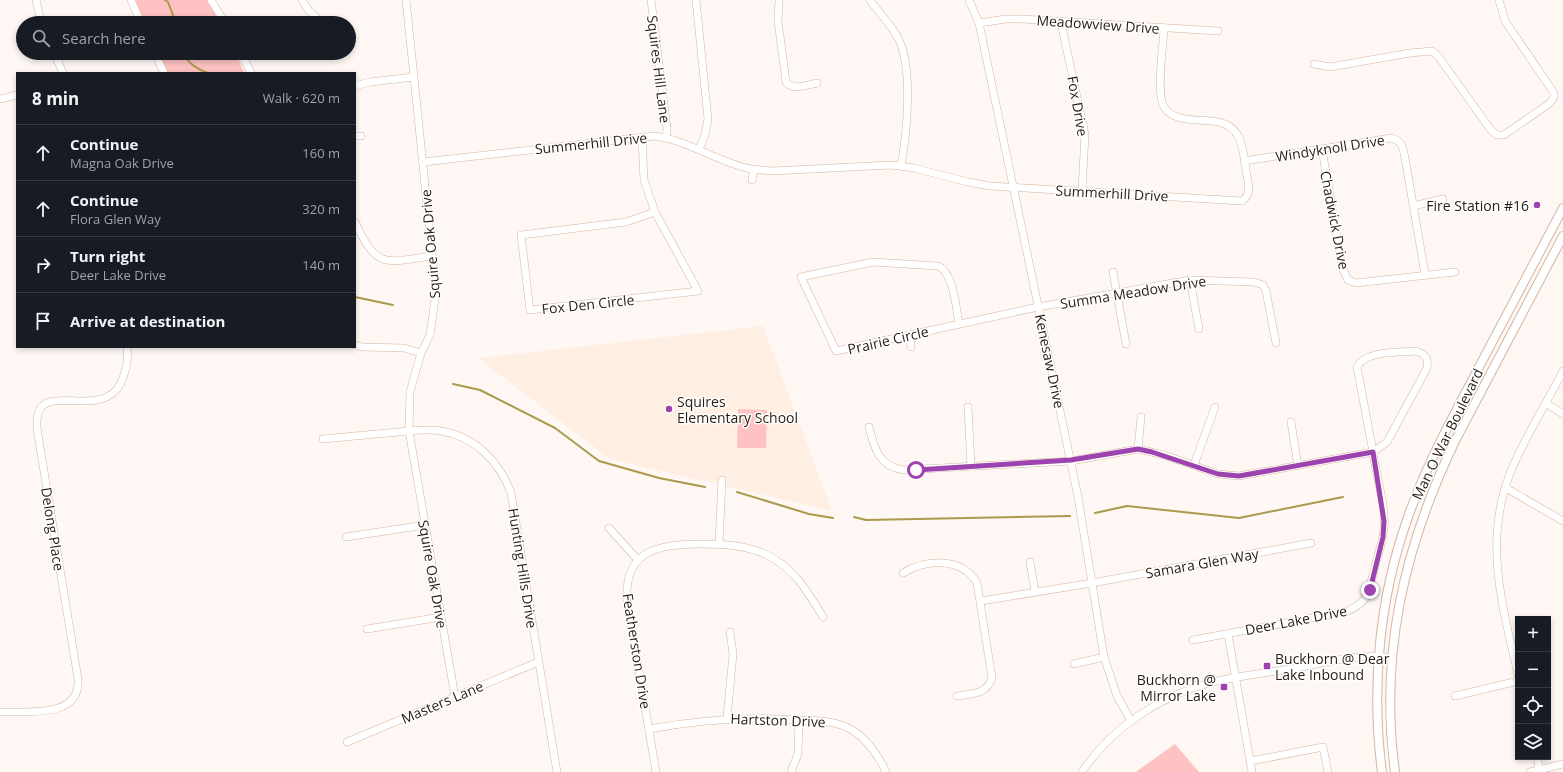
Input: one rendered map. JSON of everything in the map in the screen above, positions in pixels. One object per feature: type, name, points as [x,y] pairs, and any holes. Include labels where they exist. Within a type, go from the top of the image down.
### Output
[{"type":"main road","name":"Man O War Boulevard","points":[[1382,772],[1378,736],[1379,656],[1387,599],[1396,556],[1418,492],[1434,456],[1563,208]]},
{"type":"main road","name":"Man O War Boulevard","points":[[1395,772],[1391,713],[1392,658],[1404,582],[1416,534],[1426,506],[1455,441],[1563,236]]},
{"type":"street","points":[[36,0],[39,16]]},
{"type":"street","points":[[130,0],[138,16]]},
{"type":"street","points":[[210,0],[220,16]]},
{"type":"street","points":[[302,0],[309,11],[315,16]]},
{"type":"street","name":"Squire Oak Drive","points":[[406,0],[431,256],[435,277],[435,308],[430,335],[421,353],[410,392],[409,431],[455,697]]},
{"type":"street","name":"Squires Hill Lane","points":[[650,0],[667,128],[666,138]]},
{"type":"street","points":[[696,0],[708,119],[705,135],[699,149]]},
{"type":"street","points":[[779,0],[778,21],[786,82],[791,87],[817,83]]},
{"type":"street","points":[[870,0],[895,33],[904,53],[907,122],[901,166]]},
{"type":"street","name":"Kenesaw Drive","points":[[969,0],[978,24],[1071,460],[1104,657],[1117,696],[1131,721]]},
{"type":"street","points":[[1314,64],[1330,67],[1340,66],[1410,53],[1432,51],[1438,56],[1491,130],[1497,134],[1504,135],[1550,103],[1554,97],[1554,93],[1505,21],[1499,0]]},
{"type":"street","name":"Meadowview Drive","points":[[978,24],[1006,19],[1218,31]]},
{"type":"street","name":"Fox Drive","points":[[1061,23],[1085,134],[1082,191]]},
{"type":"street","name":"Summerhill Drive","points":[[423,162],[642,136],[666,138],[699,149],[726,161],[754,169],[772,171],[876,165],[901,166],[979,185],[1239,201],[1246,197],[1249,188],[1240,141],[1230,126],[1211,120],[1178,118],[1172,115],[1164,107],[1160,93],[1164,29]]},
{"type":"street","points":[[57,60],[63,72]]},
{"type":"street","points":[[158,60],[164,72]]},
{"type":"street","points":[[244,60],[250,72]]},
{"type":"street","points":[[356,86],[370,82],[414,77]]},
{"type":"street","points":[[0,99],[16,94]]},
{"type":"street","name":"Fox Den Circle","points":[[642,136],[644,180],[655,212],[698,291],[530,310],[521,234],[626,222],[655,212]]},
{"type":"street","name":"Windyknoll Drive","points":[[1244,161],[1390,138],[1398,140],[1402,145],[1405,158],[1425,274]]},
{"type":"street","name":"Chadwick Drive","points":[[1322,149],[1342,267],[1347,278],[1356,283],[1425,274],[1454,272]]},
{"type":"street","points":[[752,180],[754,169]]},
{"type":"street","points":[[1413,206],[1443,199]]},
{"type":"street","points":[[356,224],[368,248],[383,260],[390,261],[431,256]]},
{"type":"street","name":"Prairie Circle","points":[[959,324],[950,278],[944,268],[938,266],[873,262],[801,277],[836,351],[1038,307]]},
{"type":"street","points":[[1113,272],[1126,344]]},
{"type":"street","points":[[1190,280],[1199,329]]},
{"type":"street","name":"Summa Meadow Drive","points":[[1038,307],[1190,280],[1254,282],[1263,285],[1266,291],[1276,343]]},
{"type":"street","points":[[910,335],[911,347]]},
{"type":"street","points":[[356,345],[362,347],[395,346],[421,353]]},
{"type":"street","name":"Delong Place","points":[[0,712],[39,711],[60,708],[73,700],[78,692],[78,679],[39,441],[37,418],[41,408],[51,400],[97,401],[112,395],[118,388],[126,371],[127,348]]},
{"type":"street","name":"Deer Lake Drive","points":[[1193,640],[1345,612],[1354,609],[1365,600],[1370,590],[1384,530],[1383,511],[1357,367],[1360,361],[1370,356],[1416,351],[1421,353],[1428,362],[1426,370],[1387,442],[1373,452]]},
{"type":"street","points":[[1515,661],[1500,596],[1496,567],[1497,534],[1500,512],[1506,488],[1516,460],[1547,404],[1563,371]]},
{"type":"street","points":[[1547,404],[1563,414]]},
{"type":"street","points":[[1194,465],[1215,406]]},
{"type":"street","points":[[968,407],[971,466]]},
{"type":"street","points":[[1138,449],[1141,417]]},
{"type":"street","points":[[1291,422],[1298,466]]},
{"type":"street","points":[[869,427],[874,446],[881,460],[895,469],[916,470],[1071,460],[1138,449],[1194,465],[1218,474],[1239,476],[1373,452]]},
{"type":"street","name":"Hunting Hills Drive","points":[[323,439],[409,431],[442,431],[461,438],[486,453],[501,471],[511,493],[557,772]]},
{"type":"street","points":[[719,544],[722,480]]},
{"type":"street","points":[[1506,488],[1563,521]]},
{"type":"street","points":[[346,537],[425,525]]},
{"type":"street","points":[[609,528],[638,560]]},
{"type":"street","name":"Samara Glen Way","points":[[981,601],[1035,591],[1092,583],[1311,543]]},
{"type":"street","name":"Featherston Drive","points":[[656,772],[627,600],[628,578],[638,560],[649,551],[668,545],[719,544],[752,550],[766,555],[779,563],[799,580],[823,617]]},
{"type":"street","points":[[1030,562],[1035,591]]},
{"type":"street","points":[[903,573],[920,566],[931,564],[948,564],[962,566],[977,583],[992,678],[988,687],[982,691],[957,696]]},
{"type":"street","points":[[367,629],[441,617]]},
{"type":"street","points":[[727,718],[733,654],[730,632]]},
{"type":"street","points":[[1228,634],[1252,772]]},
{"type":"street","points":[[1082,772],[1102,746],[1131,721],[1154,706],[1181,693],[1235,677],[1358,656],[1379,656],[1392,658]]},
{"type":"street","points":[[1074,664],[1104,657]]},
{"type":"street","name":"Masters Lane","points":[[347,742],[538,662]]},
{"type":"street","points":[[1455,696],[1515,682]]},
{"type":"street","name":"Hartston Drive","points":[[649,729],[727,718],[762,717],[834,722],[852,730],[867,742],[881,760],[886,772]]},
{"type":"street","points":[[791,772],[796,763],[798,754],[799,720]]},
{"type":"street","points":[[1251,761],[1323,747],[1328,772]]},
{"type":"street","points":[[1538,760],[1540,771]]},
{"type":"street","points":[[1530,772],[1540,771],[1563,764]]},
{"type":"shaded area","points":[[129,0],[210,0],[218,16],[137,16]]},
{"type":"shaded area","points":[[159,60],[239,60],[244,72],[165,72]]},
{"type":"shaded area","name":"Squires Elementary School","points":[[763,326],[832,511],[610,459],[478,358]]},
{"type":"shaded area","points":[[738,409],[767,410],[766,448],[737,448]]},
{"type":"shaded area","points":[[1175,744],[1199,772],[1136,772],[1137,771]]},
{"type":"waterway","points":[[165,0],[168,2],[173,16]]},
{"type":"waterway","points":[[188,60],[197,68],[206,72]]},
{"type":"waterway","points":[[356,297],[393,305]]},
{"type":"waterway","points":[[453,384],[480,390],[555,428],[599,461],[659,478],[705,487]]},
{"type":"waterway","points":[[737,492],[809,514],[833,518]]},
{"type":"waterway","points":[[1095,513],[1127,506],[1239,518],[1343,497]]},
{"type":"waterway","points":[[854,517],[866,520],[1070,516]]},
{"type":"place","name":"Fire Station #16","points":[[1537,205]]},
{"type":"place","name":"Squires Elementary School","points":[[669,409]]},
{"type":"place","name":"Buckhorn @ Dear Lake Inbound","points":[[1267,666]]},
{"type":"place","name":"Buckhorn @ Mirror Lake","points":[[1224,687]]},
{"type":"route","points":[[916,470],[1071,460],[1138,449],[1152,452],[1218,474],[1230,476],[1249,476],[1373,452],[1383,511],[1384,530],[1370,590]]}]
